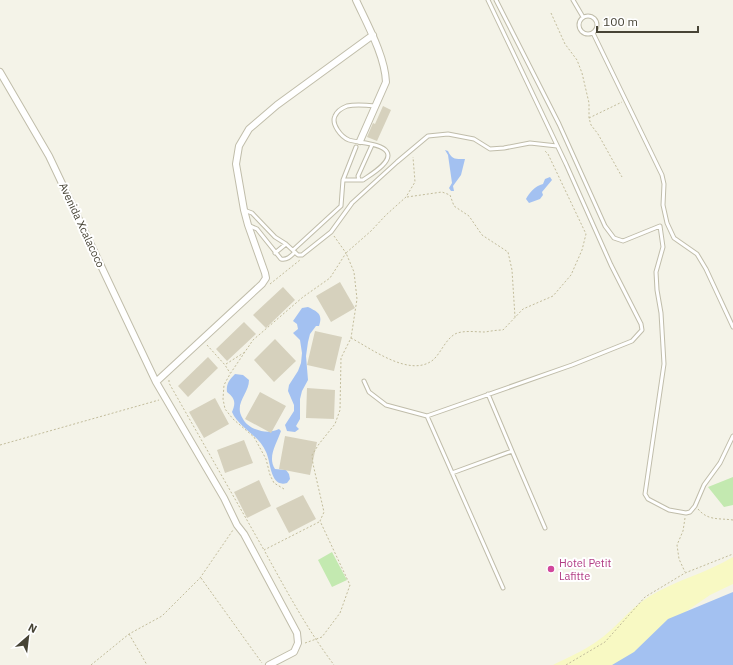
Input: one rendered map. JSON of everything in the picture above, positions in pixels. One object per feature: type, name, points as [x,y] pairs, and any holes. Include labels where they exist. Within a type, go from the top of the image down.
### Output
[{"type":"street","points":[[356,0],[373,35],[385,73],[386,82],[360,141]]},
{"type":"street","points":[[156,382],[262,284],[266,278],[244,210],[236,164],[239,146],[249,129],[277,105],[373,35]]},
{"type":"street","name":"Avenida Xcalacoco","points":[[0,72],[49,156],[156,382],[224,498],[237,525],[244,534],[296,633],[298,643]]},
{"type":"street","points":[[269,665],[280,661],[294,652],[298,643]]},
{"type":"lane","points":[[364,381],[369,392],[386,405],[427,416],[572,365],[632,341],[642,330],[641,324],[611,265],[488,0]]},
{"type":"lane","points":[[496,0],[559,124],[605,226],[614,238],[624,241],[667,223]]},
{"type":"lane","points":[[573,0],[583,17]]},
{"type":"lane","points":[[583,17],[589,16],[596,20],[597,28],[594,33]]},
{"type":"lane","points":[[583,17],[580,22],[580,30],[588,34],[594,33]]},
{"type":"lane","points":[[594,33],[662,175],[664,184],[663,205],[667,223],[674,238],[697,254],[706,268],[733,327]]},
{"type":"lane","points":[[343,180],[363,180],[386,163],[388,157],[387,152],[383,148],[360,141],[351,140],[335,127],[333,120],[342,108],[348,106],[375,106]]},
{"type":"lane","points":[[244,210],[252,213],[275,238],[286,244],[298,255],[302,255],[331,232],[352,203],[396,162],[428,136],[448,134],[461,136],[474,139],[490,149],[530,143],[557,146]]},
{"type":"lane","points":[[359,180],[358,176],[372,145]]},
{"type":"lane","points":[[248,225],[257,229],[275,253],[281,258],[285,260],[289,258],[294,251],[341,206],[343,180],[356,147]]},
{"type":"lane","points":[[660,226],[663,246],[656,272],[661,313],[664,364],[645,494],[648,499],[670,510],[686,513],[690,512],[695,506],[704,485],[720,463],[733,436]]},
{"type":"lane","points":[[275,253],[286,244]]},
{"type":"lane","points":[[488,394],[545,528]]},
{"type":"lane","points":[[427,416],[503,588]]},
{"type":"lane","points":[[452,473],[512,450]]},
{"type":"path","points":[[551,13],[565,44],[577,60],[582,73],[589,103],[589,118],[591,125],[598,134],[622,176]]},
{"type":"path","points":[[589,118],[626,100]]},
{"type":"path","points":[[351,338],[404,365],[419,366],[431,361],[440,353],[447,341],[455,334],[504,330],[523,308],[553,296],[571,274],[582,250],[586,234],[548,154],[542,148]]},
{"type":"path","points":[[284,489],[274,483],[270,475],[266,459],[254,437],[233,419],[225,409],[223,399],[224,385],[253,340],[303,297],[330,278],[346,253],[406,197],[415,182],[412,152]]},
{"type":"path","points":[[406,197],[442,192],[450,195],[454,206],[469,216],[482,235],[508,252],[512,270],[515,318]]},
{"type":"path","points":[[264,550],[320,521],[324,512],[312,455],[335,424],[340,410],[341,358],[351,338],[357,299],[354,272],[346,253],[333,234]]},
{"type":"path","points":[[265,288],[302,259]]},
{"type":"path","points":[[206,343],[226,365],[230,374]]},
{"type":"path","points":[[226,365],[245,352]]},
{"type":"path","points":[[169,379],[169,383],[298,613],[315,640],[334,665]]},
{"type":"path","points":[[0,445],[165,399]]},
{"type":"path","points":[[695,506],[703,514],[714,520],[733,520]]},
{"type":"path","points":[[686,513],[683,531],[677,545],[679,559],[686,573]]},
{"type":"path","points":[[298,643],[306,643],[322,637],[340,613],[350,585],[320,521]]},
{"type":"path","points":[[92,664],[129,634],[162,616],[200,578],[237,525]]},
{"type":"path","points":[[566,665],[605,642],[645,597],[686,573],[733,554]]},
{"type":"path","points":[[200,578],[264,665]]},
{"type":"path","points":[[129,634],[147,665]]},
{"type":"shaded area","points":[[733,477],[733,505],[724,507],[708,487]]},
{"type":"shaded area","points":[[332,552],[347,580],[332,587],[318,560]]},
{"type":"sand","points":[[733,557],[733,584],[710,595],[665,626],[620,665],[553,665],[596,642],[642,601],[660,590],[713,568]]},
{"type":"water","points":[[445,150],[455,158],[465,159],[461,175],[453,186],[454,191],[451,191],[449,188],[452,183],[448,155]]},
{"type":"water","points":[[550,177],[552,180],[542,192],[543,195],[540,199],[529,203],[526,199],[531,192],[537,186],[543,184],[545,179]]},
{"type":"water","points":[[308,307],[319,314],[320,322],[319,326],[316,326],[310,334],[308,342],[306,356],[308,380],[302,391],[300,399],[300,419],[296,426],[299,429],[295,432],[287,431],[285,425],[294,411],[294,405],[288,391],[289,385],[298,371],[302,353],[300,340],[293,333],[298,329],[297,324],[293,321],[302,308]]},
{"type":"water","points":[[235,374],[243,375],[249,380],[240,409],[240,414],[245,422],[251,427],[261,431],[270,432],[279,429],[281,431],[272,455],[272,460],[275,469],[286,470],[289,474],[290,479],[287,483],[281,484],[277,482],[272,473],[268,456],[263,446],[239,423],[232,412],[234,401],[232,396],[227,392],[227,387]]},
{"type":"water","points":[[733,592],[733,665],[612,665],[634,652],[668,619]]},
{"type":"building","points":[[383,106],[391,110],[377,141],[367,137]]},
{"type":"building","points":[[340,282],[355,308],[331,322],[316,296]]},
{"type":"building","points":[[283,287],[295,300],[266,328],[253,315]]},
{"type":"building","points":[[244,322],[256,334],[227,361],[216,349]]},
{"type":"building","points":[[315,331],[342,337],[334,371],[307,365]]},
{"type":"building","points":[[275,339],[296,361],[274,382],[254,360]]},
{"type":"building","points":[[208,357],[218,368],[188,397],[178,386]]},
{"type":"building","points":[[307,388],[335,390],[334,419],[306,418]]},
{"type":"building","points":[[260,392],[286,406],[271,433],[245,419]]},
{"type":"building","points":[[215,398],[229,424],[204,438],[189,412]]},
{"type":"building","points":[[285,436],[317,442],[310,475],[279,469]]},
{"type":"building","points":[[244,440],[253,463],[225,473],[217,450]]},
{"type":"building","points":[[259,480],[271,506],[247,518],[234,492]]},
{"type":"building","points":[[303,495],[316,519],[289,533],[276,508]]},
{"type":"place","name":"Hotel Petit Lafitte","points":[[551,569]]}]
